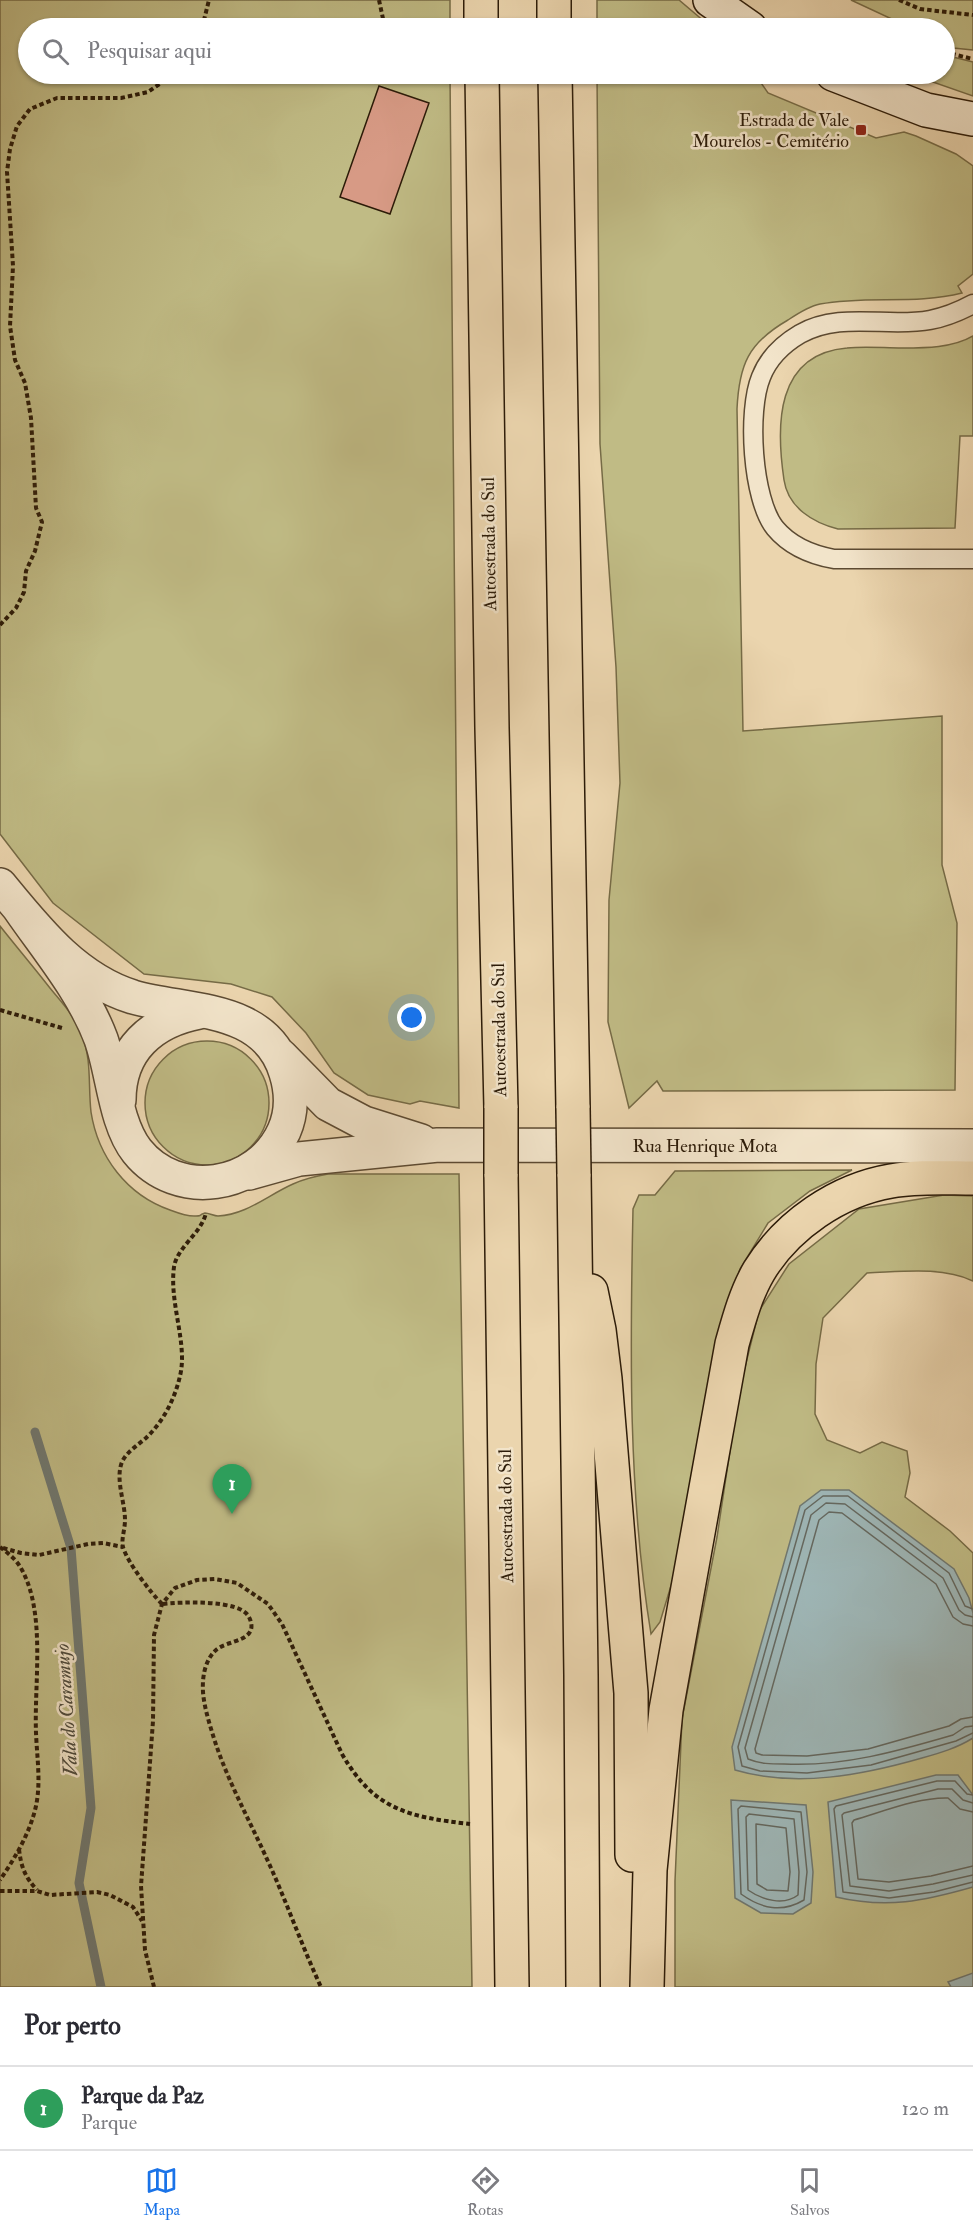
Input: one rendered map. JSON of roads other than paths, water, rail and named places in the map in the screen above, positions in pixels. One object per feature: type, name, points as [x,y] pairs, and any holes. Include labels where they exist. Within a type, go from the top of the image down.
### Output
[{"type":"highway","points":[[481,0],[481,18]]},
{"type":"highway","points":[[554,0],[554,18]]},
{"type":"highway","name":"Autoestrada do Sul","points":[[482,84],[491,705],[501,1108],[512,1987]]},
{"type":"highway","points":[[555,84],[575,1225],[583,1987]]},
{"type":"highway","points":[[647,1987],[650,1870],[666,1710],[732,1344],[747,1296],[773,1250],[816,1211],[837,1199],[869,1185],[892,1181],[917,1178],[973,1178]]},
{"type":"highway","points":[[575,1225],[599,1330],[631,1693],[633,1891],[638,1987]]},
{"type":"street","points":[[710,0],[736,18]]},
{"type":"street","points":[[859,84],[926,110],[973,119]]},
{"type":"street","points":[[926,110],[973,140]]},
{"type":"street","points":[[10,896],[53,947],[73,965],[106,986],[150,1002],[234,1017],[250,1025],[264,1037],[284,1065],[290,1097],[289,1114],[284,1130],[266,1158],[239,1176],[208,1183],[192,1182],[162,1172],[137,1151],[129,1138],[101,1040],[88,1011],[10,896]]},
{"type":"street","points":[[119,1107],[122,1073],[129,1057],[151,1031],[166,1022],[199,1012],[216,1013]]},
{"type":"street","name":"Rua Henrique Mota","points":[[276,1051],[328,1104],[364,1123],[438,1145]]},
{"type":"street","name":"Rua Henrique Mota","points":[[239,1176],[299,1159],[438,1145],[965,1143]]},
{"type":"lane","points":[[973,304],[930,320],[825,324],[802,333],[785,344],[772,357],[761,376],[755,395],[754,417],[756,480],[767,517],[776,529],[801,549],[816,556],[834,559],[973,558]]},
{"type":"water","points":[[821,1490],[849,1490],[954,1569],[969,1598],[973,1613],[973,1738],[935,1754],[853,1774],[805,1779],[758,1775],[735,1770],[732,1747],[800,1506]]},
{"type":"water","points":[[936,1775],[958,1775],[973,1795],[973,1887],[905,1902],[855,1901],[836,1897],[828,1802]]},
{"type":"water","points":[[731,1800],[806,1805],[813,1872],[811,1903],[793,1914],[761,1913],[735,1898]]},
{"type":"water","points":[[973,1973],[973,1987],[951,1987],[948,1982]]},
{"type":"waterway","name":"Vala do Caramujo","points":[[35,1432],[71,1548],[91,1808],[79,1883],[101,1987]]},
{"type":"place","name":"Estrada de Vale Mourelos - Cemitério","points":[[861,130]]},
{"type":"place","name":"Parque da Paz","points":[[232,1514]]}]
